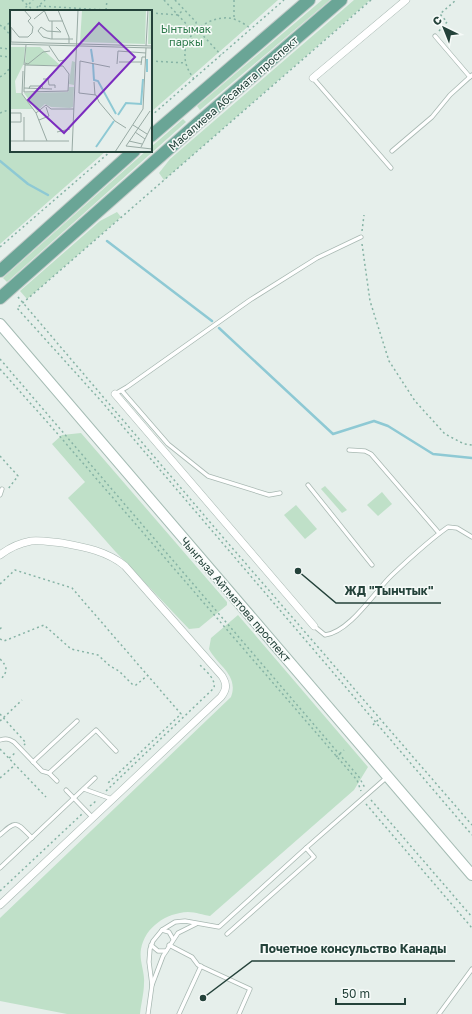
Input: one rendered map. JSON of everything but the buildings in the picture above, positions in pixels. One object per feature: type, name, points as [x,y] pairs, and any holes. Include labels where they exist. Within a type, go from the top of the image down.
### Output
[{"type":"main road","name":"Масалиева Абсамата проспект","points":[[152,135],[308,0]]},
{"type":"main road","name":"Масалиева Абсамата проспект","points":[[0,298],[198,123],[341,0]]},
{"type":"main road","points":[[184,107],[198,123]]},
{"type":"main road","points":[[0,271],[133,152]]},
{"type":"main road","name":"Чынгыза Айтматова проспект","points":[[0,324],[472,875]]},
{"type":"street","points":[[313,78],[406,0]]},
{"type":"street","points":[[118,392],[314,626]]},
{"type":"street","points":[[0,555],[11,547],[40,540],[82,546],[111,557],[125,566],[222,676],[226,688],[221,697],[0,905]]},
{"type":"lane","points":[[392,151],[432,117],[450,95],[471,76],[435,36]]},
{"type":"lane","points":[[313,78],[391,168]]},
{"type":"lane","points":[[280,493],[269,495],[208,476],[168,444],[118,392],[250,300],[317,258],[361,237]]},
{"type":"lane","points":[[349,450],[365,451],[371,454],[439,533]]},
{"type":"lane","points":[[308,485],[372,565]]},
{"type":"lane","points":[[2,488],[2,495]]},
{"type":"lane","points":[[314,626],[325,635],[335,632],[349,622],[391,576],[439,533],[450,526],[457,528],[472,537]]},
{"type":"lane","points":[[33,762],[77,722]]},
{"type":"lane","points":[[49,773],[96,730],[116,751]]},
{"type":"lane","points":[[0,740],[5,738],[14,742],[42,771],[49,773],[57,781]]},
{"type":"lane","points":[[152,985],[149,962],[151,945],[155,937],[162,930],[175,922],[185,921],[219,927],[306,848],[388,777]]},
{"type":"lane","points":[[0,868],[95,778]]},
{"type":"lane","points":[[84,789],[112,799]]},
{"type":"lane","points":[[66,790],[92,817]]},
{"type":"lane","points":[[0,835],[12,824],[16,824],[32,838]]},
{"type":"lane","points":[[226,934],[314,857],[306,848]]},
{"type":"lane","points":[[148,1014],[152,985],[169,945],[178,933],[196,924]]},
{"type":"lane","points":[[162,930],[169,932],[173,939]]},
{"type":"lane","points":[[151,945],[158,951],[166,951]]},
{"type":"lane","points":[[169,945],[192,957],[198,965],[250,988],[239,1014]]},
{"type":"lane","points":[[179,1014],[201,966]]},
{"type":"lane","points":[[439,1014],[472,969]]},
{"type":"path","points":[[22,0],[32,10]]},
{"type":"path","points":[[23,10],[33,0]]},
{"type":"path","points":[[34,10],[45,0]]},
{"type":"path","points":[[39,6],[106,10],[107,0]]},
{"type":"path","points":[[164,0],[190,28],[197,30],[221,55]]},
{"type":"path","points":[[175,0],[196,22],[197,30]]},
{"type":"path","points":[[234,0],[234,19]]},
{"type":"path","points":[[152,115],[284,0]]},
{"type":"path","points":[[370,0],[17,308],[112,414],[472,835]]},
{"type":"path","points":[[435,36],[447,22],[440,14],[456,0]]},
{"type":"path","points":[[152,13],[178,15],[184,9]]},
{"type":"path","points":[[194,79],[186,63],[185,49],[191,36],[197,30],[204,24],[223,18],[234,19],[251,29]]},
{"type":"path","points":[[4,28],[10,22]]},
{"type":"path","points":[[0,25],[10,32]]},
{"type":"path","points":[[0,48],[10,49]]},
{"type":"path","points":[[0,56],[10,57]]},
{"type":"path","points":[[152,61],[186,63]]},
{"type":"path","points":[[0,77],[6,73],[10,67]]},
{"type":"path","points":[[0,113],[10,109]]},
{"type":"path","points":[[0,247],[110,152]]},
{"type":"path","points":[[364,215],[361,237],[370,301],[389,361],[415,401],[445,434],[464,444],[472,445]]},
{"type":"path","points":[[16,294],[190,499],[472,825]]},
{"type":"path","points":[[0,359],[340,754],[359,777],[370,799],[472,916]]},
{"type":"path","points":[[0,369],[357,780],[365,803],[472,928]]},
{"type":"path","points":[[0,456],[18,476],[2,495]]},
{"type":"path","points":[[0,584],[15,570],[72,588],[181,714],[108,783]]},
{"type":"path","points":[[0,639],[4,641],[44,625],[71,649],[98,655],[110,666],[119,670],[133,685],[136,685],[148,675]]},
{"type":"path","points":[[0,658],[7,669],[6,673],[0,680]]},
{"type":"path","points":[[0,891],[214,688],[214,682],[198,662]]},
{"type":"path","points":[[0,721],[22,700]]},
{"type":"path","points":[[0,714],[26,743]]},
{"type":"path","points":[[373,725],[380,719]]},
{"type":"path","points":[[0,749],[46,797]]},
{"type":"path","points":[[336,757],[344,750]]},
{"type":"path","points":[[0,778],[15,765]]},
{"type":"green space","name":"Ынтымак паркы","points":[[0,0],[278,0],[152,111],[152,10],[10,10],[10,152],[105,152],[0,244]]},
{"type":"green space","points":[[322,0],[330,0],[200,110],[197,106]]},
{"type":"green space","points":[[354,0],[370,0],[164,180],[159,173],[170,159]]},
{"type":"green space","points":[[183,119],[186,122],[7,282],[3,278],[145,152],[152,152],[152,146]]},
{"type":"green space","points":[[117,212],[121,217],[27,299],[20,291],[100,221]]},
{"type":"green space","points":[[81,433],[227,602],[227,605],[199,628],[189,629],[114,550],[68,498],[85,482],[52,444],[62,435]]},
{"type":"green space","points":[[325,486],[347,510],[342,513],[321,489]]},
{"type":"green space","points":[[382,492],[392,504],[378,516],[367,505]]},
{"type":"green space","points":[[296,505],[317,529],[305,539],[284,515]]},
{"type":"green space","points":[[238,615],[368,767],[354,790],[210,916],[191,912],[180,913],[165,918],[152,928],[143,941],[141,949],[144,991],[140,1014],[67,1014],[0,1001],[0,918],[231,697],[233,689],[230,677],[209,649],[211,638]]},
{"type":"waterway","points":[[0,161],[28,184],[48,195]]},
{"type":"waterway","points":[[107,241],[212,321]]},
{"type":"waterway","points":[[219,328],[333,434],[374,421],[388,426],[433,454],[472,458]]},
{"type":"place","name":"ЖД \"Тынчтык\"","points":[[298,571]]},
{"type":"place","name":"Почетное консульство Канады","points":[[203,998]]}]
